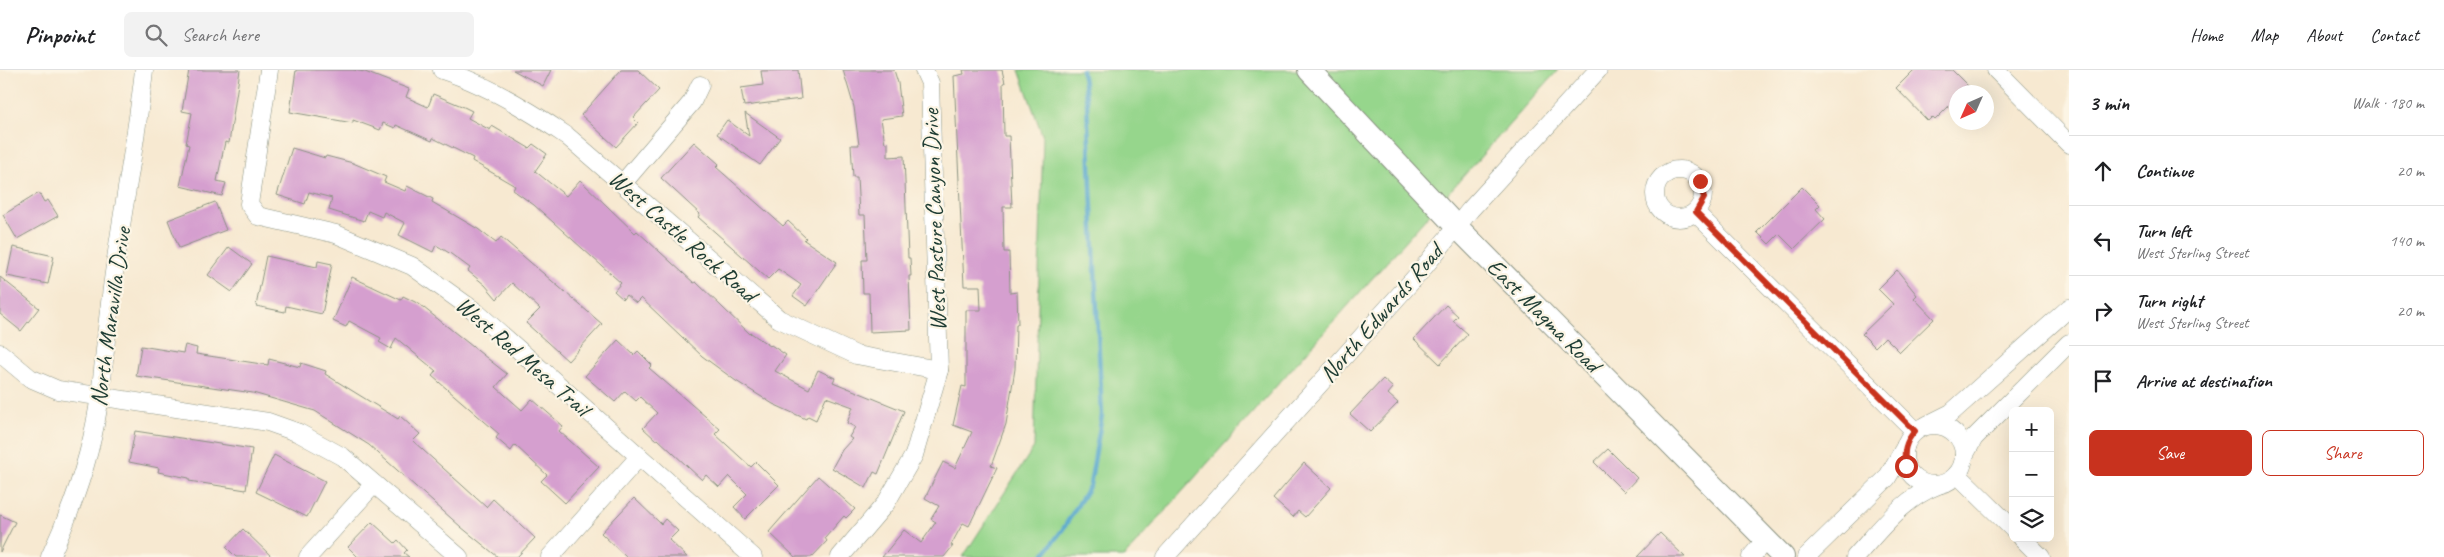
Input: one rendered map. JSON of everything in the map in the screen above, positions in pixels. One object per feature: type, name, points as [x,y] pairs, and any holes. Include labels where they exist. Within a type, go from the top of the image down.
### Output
[{"type":"street","name":"North Maravilla Drive","points":[[50,557],[69,515],[86,463],[100,396],[110,296],[137,134],[144,70]]},
{"type":"street","name":"West Red Mesa Trail","points":[[269,70],[249,204],[258,216],[336,234],[412,266],[476,312],[753,557]]},
{"type":"street","name":"West Castle Rock Road","points":[[442,70],[462,73],[534,114],[567,136],[778,319],[856,355],[939,370]]},
{"type":"street","name":"West Pasture Canyon Drive","points":[[840,557],[886,503],[914,455],[939,370],[930,83],[924,70]]},
{"type":"street","name":"East Magma Road","points":[[1309,70],[1456,226],[1783,557]]},
{"type":"street","name":"North Edwards Road","points":[[1165,557],[1420,272],[1456,226],[1598,70]]},
{"type":"street","points":[[1996,70],[2069,144]]},
{"type":"street","points":[[623,183],[692,102],[700,86]]},
{"type":"street","points":[[1696,212],[1919,429]]},
{"type":"street","points":[[1806,557],[1887,478],[1905,446],[1919,429],[1951,413],[2069,308]]},
{"type":"street","points":[[1855,557],[1908,500],[1921,491],[1940,484],[1957,474],[1974,438],[2069,342]]},
{"type":"street","points":[[0,353],[30,378],[58,390],[268,422],[300,433],[343,457],[459,557]]},
{"type":"street","points":[[1919,429],[1933,425],[1952,430],[1963,446],[1964,456]]},
{"type":"street","points":[[1905,446],[1904,456],[1912,475],[1920,482],[1930,485],[1940,484]]},
{"type":"street","points":[[550,557],[639,457]]},
{"type":"street","points":[[1957,474],[2009,525]]},
{"type":"street","points":[[308,557],[374,484]]},
{"type":"street","points":[[1751,557],[1766,540]]},
{"type":"street","points":[[2026,542],[2041,557]]},
{"type":"green space","points":[[1019,70],[1558,70],[1124,557],[963,557],[1034,447],[1043,137]]},
{"type":"building","points":[[189,70],[240,70],[229,143],[225,142],[217,181],[226,183],[222,196],[180,186],[189,145],[186,144],[192,113],[182,111]]},
{"type":"building","points":[[296,70],[353,70],[365,72],[409,89],[406,97],[428,107],[433,94],[472,111],[468,118],[490,130],[492,126],[529,148],[533,144],[547,154],[535,171],[566,196],[580,180],[635,233],[637,231],[694,283],[696,282],[750,334],[786,355],[775,371],[809,389],[818,370],[835,378],[833,382],[904,411],[878,474],[874,472],[866,488],[832,468],[842,450],[852,439],[849,437],[855,427],[847,423],[853,407],[826,397],[816,420],[808,416],[806,419],[773,404],[736,381],[702,356],[641,298],[636,303],[626,295],[623,299],[614,291],[621,283],[534,205],[513,190],[515,186],[472,161],[473,158],[433,138],[432,141],[396,125],[395,128],[383,123],[380,130],[353,120],[353,123],[290,112]]},
{"type":"building","points":[[513,70],[551,70],[543,86]]},
{"type":"building","points":[[621,70],[638,70],[659,90],[633,118],[638,123],[616,147],[581,115]]},
{"type":"building","points":[[798,70],[801,99],[744,106],[741,88],[763,85],[761,71]]},
{"type":"building","points":[[843,70],[894,70],[898,83],[902,116],[881,119],[885,143],[888,143],[888,157],[904,156],[908,258],[910,258],[911,276],[909,276],[911,330],[870,332],[869,293],[863,293],[862,260],[867,260],[865,215],[859,215],[857,177],[853,177],[851,145],[859,145],[854,107]]},
{"type":"building","points":[[963,70],[1002,70],[1005,83],[1003,83],[1004,136],[1009,136],[1012,207],[1003,207],[1004,252],[1009,252],[1010,293],[1017,292],[1018,324],[1016,324],[1015,369],[1006,424],[991,466],[997,468],[969,526],[963,523],[951,545],[953,546],[944,557],[882,557],[904,530],[921,543],[936,522],[931,519],[939,506],[925,498],[943,462],[955,468],[972,432],[953,425],[962,386],[966,387],[966,310],[981,310],[980,286],[964,286],[954,76],[964,74]]},
{"type":"building","points":[[1914,70],[1952,70],[1967,85],[1949,85],[1949,106],[1935,120],[1932,117],[1928,121],[1896,88]]},
{"type":"building","points":[[745,113],[780,138],[760,165],[717,134],[727,120],[749,136]]},
{"type":"building","points":[[694,142],[719,164],[716,167],[783,226],[788,221],[806,238],[804,240],[837,262],[807,306],[793,296],[801,285],[778,269],[768,279],[698,217],[700,214],[661,178]]},
{"type":"building","points":[[292,148],[325,158],[326,156],[353,163],[386,177],[384,182],[405,191],[407,186],[433,199],[432,202],[478,229],[496,243],[501,237],[602,324],[568,361],[526,323],[540,309],[512,283],[497,299],[485,285],[468,271],[470,268],[451,254],[436,245],[433,252],[399,235],[405,223],[384,212],[382,217],[368,211],[364,221],[329,210],[332,198],[309,192],[305,204],[277,195]]},
{"type":"building","points":[[1802,187],[1820,205],[1816,209],[1825,219],[1794,249],[1779,234],[1769,244],[1757,232]]},
{"type":"building","points":[[39,193],[44,202],[48,200],[58,216],[17,239],[3,215]]},
{"type":"building","points":[[215,202],[226,230],[179,248],[168,220]]},
{"type":"building","points":[[13,247],[54,256],[48,284],[7,276]]},
{"type":"building","points":[[229,247],[252,264],[232,292],[208,275]]},
{"type":"building","points":[[266,256],[317,267],[318,261],[332,264],[322,314],[286,306],[285,312],[256,306]]},
{"type":"building","points":[[1897,270],[1917,295],[1914,298],[1934,319],[1900,352],[1885,337],[1875,347],[1862,334],[1893,304],[1878,289]]},
{"type":"building","points":[[0,277],[39,308],[21,331],[0,314]]},
{"type":"building","points":[[352,277],[401,300],[403,296],[419,304],[507,374],[496,387],[522,410],[532,399],[563,426],[559,431],[599,467],[565,503],[541,481],[547,475],[515,445],[511,451],[496,438],[499,434],[432,376],[436,371],[396,338],[391,349],[379,342],[381,338],[349,321],[346,327],[333,321]]},
{"type":"building","points":[[1446,305],[1458,316],[1453,321],[1468,334],[1440,364],[1414,339]]},
{"type":"building","points":[[618,340],[634,355],[638,351],[652,365],[649,368],[720,429],[715,434],[751,467],[756,462],[779,485],[745,519],[734,507],[747,494],[729,476],[719,487],[706,475],[702,480],[658,439],[656,440],[643,428],[657,413],[640,397],[636,401],[625,391],[615,402],[585,376]]},
{"type":"building","points":[[185,345],[197,348],[196,354],[268,365],[269,359],[300,367],[301,363],[326,371],[325,374],[398,419],[400,416],[420,434],[413,441],[486,507],[493,499],[535,538],[517,557],[498,557],[461,527],[369,445],[315,411],[253,393],[136,376],[141,346],[183,353]]},
{"type":"building","points":[[1383,379],[1393,388],[1388,394],[1398,403],[1370,432],[1350,414]]},
{"type":"building","points":[[135,431],[252,449],[246,490],[189,481],[189,478],[158,472],[159,468],[129,462]]},
{"type":"building","points":[[1608,449],[1637,478],[1624,492],[1594,462]]},
{"type":"building","points":[[274,455],[325,481],[307,517],[256,492]]},
{"type":"building","points":[[1304,463],[1331,488],[1305,517],[1298,511],[1293,517],[1273,499]]},
{"type":"building","points":[[818,476],[855,509],[846,518],[844,516],[825,538],[827,541],[812,557],[795,557],[769,532]]},
{"type":"building","points":[[634,498],[661,524],[665,519],[678,531],[669,540],[687,557],[626,557],[601,533]]},
{"type":"building","points":[[0,515],[15,522],[0,552]]},
{"type":"building","points":[[372,522],[395,543],[398,540],[407,550],[404,553],[409,557],[358,557],[348,547]]},
{"type":"building","points":[[243,529],[272,557],[236,557],[226,547]]},
{"type":"building","points":[[1660,533],[1685,557],[1637,557]]},
{"type":"waterway","points":[[1042,557],[1063,529],[1090,485],[1102,415],[1087,103],[1082,70]]},
{"type":"route","points":[[1700,181],[1704,198],[1696,212],[1915,431],[1905,446],[1906,466]]}]
